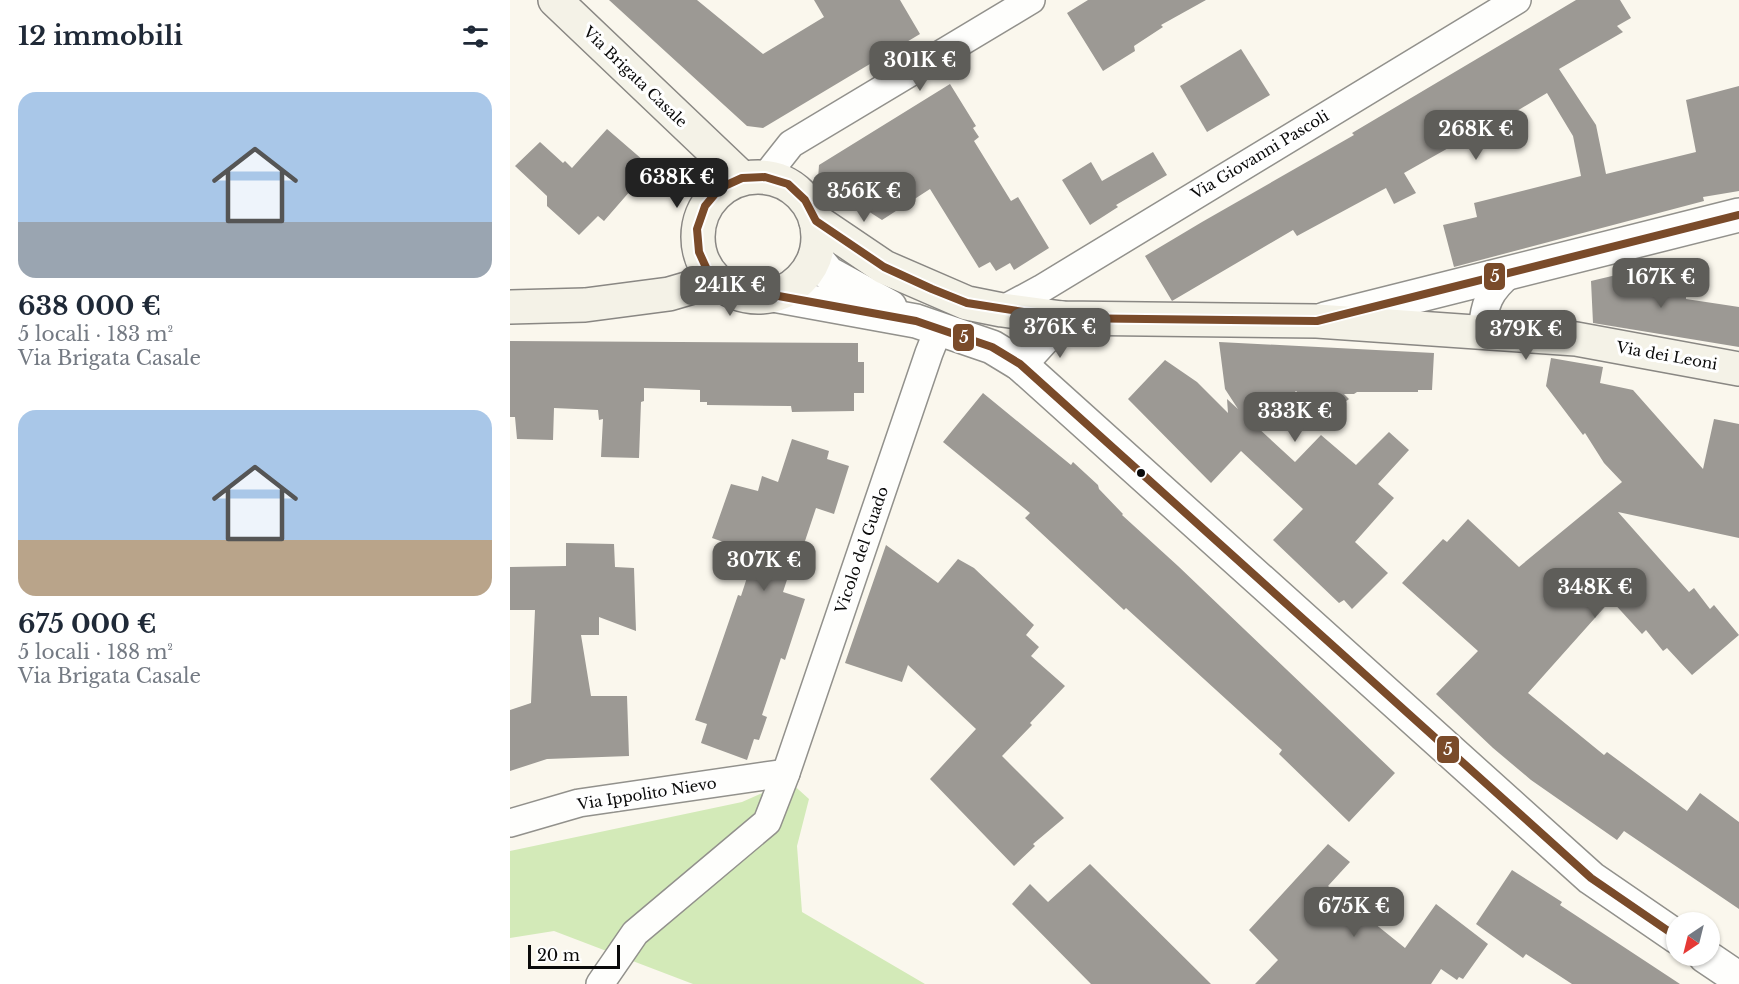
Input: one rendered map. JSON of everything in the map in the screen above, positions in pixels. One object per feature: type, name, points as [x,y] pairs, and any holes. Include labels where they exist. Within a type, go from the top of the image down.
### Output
[{"type":"main road","name":"Via Brigata Casale","points":[[555,0],[716,154],[760,176]]},
{"type":"main road","points":[[760,176],[806,200],[816,221],[818,239],[815,256],[805,274],[791,287],[773,295],[750,297],[727,289],[704,263],[697,229],[705,206],[760,176]]},
{"type":"main road","name":"Via dei Leoni","points":[[816,221],[884,267]]},
{"type":"main road","name":"Via dei Leoni","points":[[815,256],[830,253],[884,267],[967,303],[1062,318],[1317,321],[1576,339],[1739,369]]},
{"type":"main road","points":[[510,307],[585,305],[669,294],[693,287],[704,263]]},
{"type":"street","points":[[760,176],[791,144],[1031,0]]},
{"type":"street","name":"Via Giovanni Pascoli","points":[[1002,310],[1041,289],[1517,0]]},
{"type":"street","points":[[1317,321],[1739,215]]},
{"type":"street","points":[[815,256],[828,273],[927,325]]},
{"type":"street","points":[[1482,333],[1486,302],[1497,285],[1511,273]]},
{"type":"street","points":[[773,295],[927,325],[992,347],[1020,364],[1591,878],[1666,929]]},
{"type":"street","points":[[1020,364],[1062,318]]},
{"type":"street","name":"Vicolo del Guado","points":[[600,984],[635,933],[767,822],[929,352],[927,325]]},
{"type":"street","name":"Via Ippolito Nievo","points":[[510,823],[579,803],[786,772]]},
{"type":"street","points":[[1720,966],[1739,979]]},
{"type":"green space","points":[[789,781],[809,799],[797,846],[802,912],[925,984],[693,984],[554,931],[510,938],[510,851],[742,802]]},
{"type":"building","points":[[609,0],[697,0],[763,54],[824,17],[814,0],[900,0],[920,34],[763,128],[747,126]]},
{"type":"building","points":[[1088,0],[1206,0],[1161,25],[1163,27],[1134,46],[1135,51],[1103,71],[1067,13]]},
{"type":"building","points":[[1576,0],[1620,0],[1631,18],[1617,26],[1623,32],[1559,69],[1596,125],[1606,174],[1696,152],[1686,100],[1739,86],[1739,191],[1703,197],[1704,201],[1454,267],[1443,225],[1477,217],[1474,203],[1581,176],[1573,136],[1547,93],[1460,145],[1459,142],[1404,173],[1416,193],[1394,204],[1386,188],[1297,236],[1293,230],[1172,301],[1145,256],[1354,135],[1352,133]]},
{"type":"building","points":[[1241,49],[1270,95],[1207,132],[1180,86]]},
{"type":"building","points":[[950,84],[976,126],[973,128],[979,137],[974,141],[1011,201],[1018,197],[1049,248],[1014,270],[1010,263],[996,271],[990,262],[979,268],[930,189],[882,220],[818,179],[819,165]]},
{"type":"building","points":[[607,129],[651,167],[604,221],[598,216],[579,235],[547,206],[547,196],[515,166],[540,142],[572,168]]},
{"type":"building","points":[[1153,152],[1167,175],[1116,205],[1118,207],[1090,225],[1062,180],[1091,162],[1102,181]]},
{"type":"building","points":[[1667,266],[1665,288],[1686,291],[1686,299],[1739,307],[1739,347],[1593,323],[1591,281],[1633,271],[1631,275]]},
{"type":"building","points":[[510,341],[858,343],[858,362],[864,362],[864,393],[854,393],[854,411],[792,412],[791,406],[707,405],[707,402],[700,402],[700,390],[644,388],[644,401],[641,402],[639,458],[601,457],[603,419],[599,420],[598,410],[554,408],[553,440],[517,439],[515,417],[510,417]]},
{"type":"building","points":[[1219,342],[1434,353],[1432,390],[1344,394],[1349,399],[1326,417],[1296,391],[1256,426],[1295,462],[1321,435],[1356,465],[1389,432],[1409,450],[1378,484],[1394,498],[1355,542],[1388,573],[1352,609],[1344,600],[1339,603],[1273,540],[1303,509],[1241,451],[1211,483],[1128,399],[1165,360],[1197,382],[1228,413],[1227,399],[1238,409],[1225,389]]},
{"type":"building","points":[[1551,358],[1603,367],[1600,383],[1633,390],[1703,469],[1714,419],[1739,424],[1739,538],[1618,512],[1689,592],[1694,588],[1710,609],[1714,605],[1739,635],[1692,675],[1667,648],[1663,651],[1646,630],[1642,634],[1611,600],[1528,693],[1604,755],[1607,752],[1687,811],[1700,793],[1739,822],[1739,909],[1624,831],[1617,840],[1531,780],[1436,694],[1478,651],[1402,583],[1443,539],[1447,542],[1468,519],[1519,567],[1622,482],[1604,463],[1585,433],[1583,435],[1546,386]]},
{"type":"building","points":[[983,393],[1071,465],[1073,462],[1098,485],[1122,515],[1395,773],[1349,822],[1279,754],[1282,750],[1126,608],[1124,610],[1025,518],[1030,513],[943,442]]},
{"type":"building","points":[[792,439],[829,451],[827,459],[849,466],[834,514],[816,508],[803,547],[798,546],[783,592],[805,599],[785,660],[781,658],[762,715],[767,717],[759,740],[754,739],[747,760],[701,743],[707,724],[695,720],[755,553],[712,538],[731,484],[758,491],[762,476],[778,482]]},
{"type":"building","points":[[566,543],[614,544],[615,567],[634,568],[636,631],[599,617],[599,635],[581,635],[591,696],[627,696],[629,756],[547,759],[510,771],[510,710],[531,703],[535,610],[510,610],[510,567],[566,566]]},
{"type":"building","points":[[886,545],[938,583],[958,559],[974,568],[1034,625],[1026,635],[1039,647],[1031,656],[1065,686],[1002,756],[1064,818],[1033,844],[1035,846],[1014,866],[930,779],[976,729],[908,665],[902,682],[845,663]]},
{"type":"building","points":[[1328,844],[1350,862],[1328,886],[1405,948],[1436,904],[1488,944],[1463,979],[1459,977],[1457,980],[1441,969],[1431,984],[1255,984],[1278,960],[1249,930]]},
{"type":"building","points":[[1090,864],[1211,984],[1091,984],[1012,904],[1030,884],[1048,902]]},
{"type":"building","points":[[1512,870],[1562,902],[1560,905],[1680,984],[1572,984],[1526,954],[1523,958],[1476,924]]},
{"type":"transit line","name":"5","points":[[1666,929],[1591,878],[1020,364],[992,347],[916,321],[773,295],[750,297],[727,289],[709,274],[699,252],[697,229],[705,206],[720,188],[742,178],[765,177],[788,184],[805,200],[816,221],[884,267],[967,303],[1062,318],[1317,321],[1739,215]]}]
